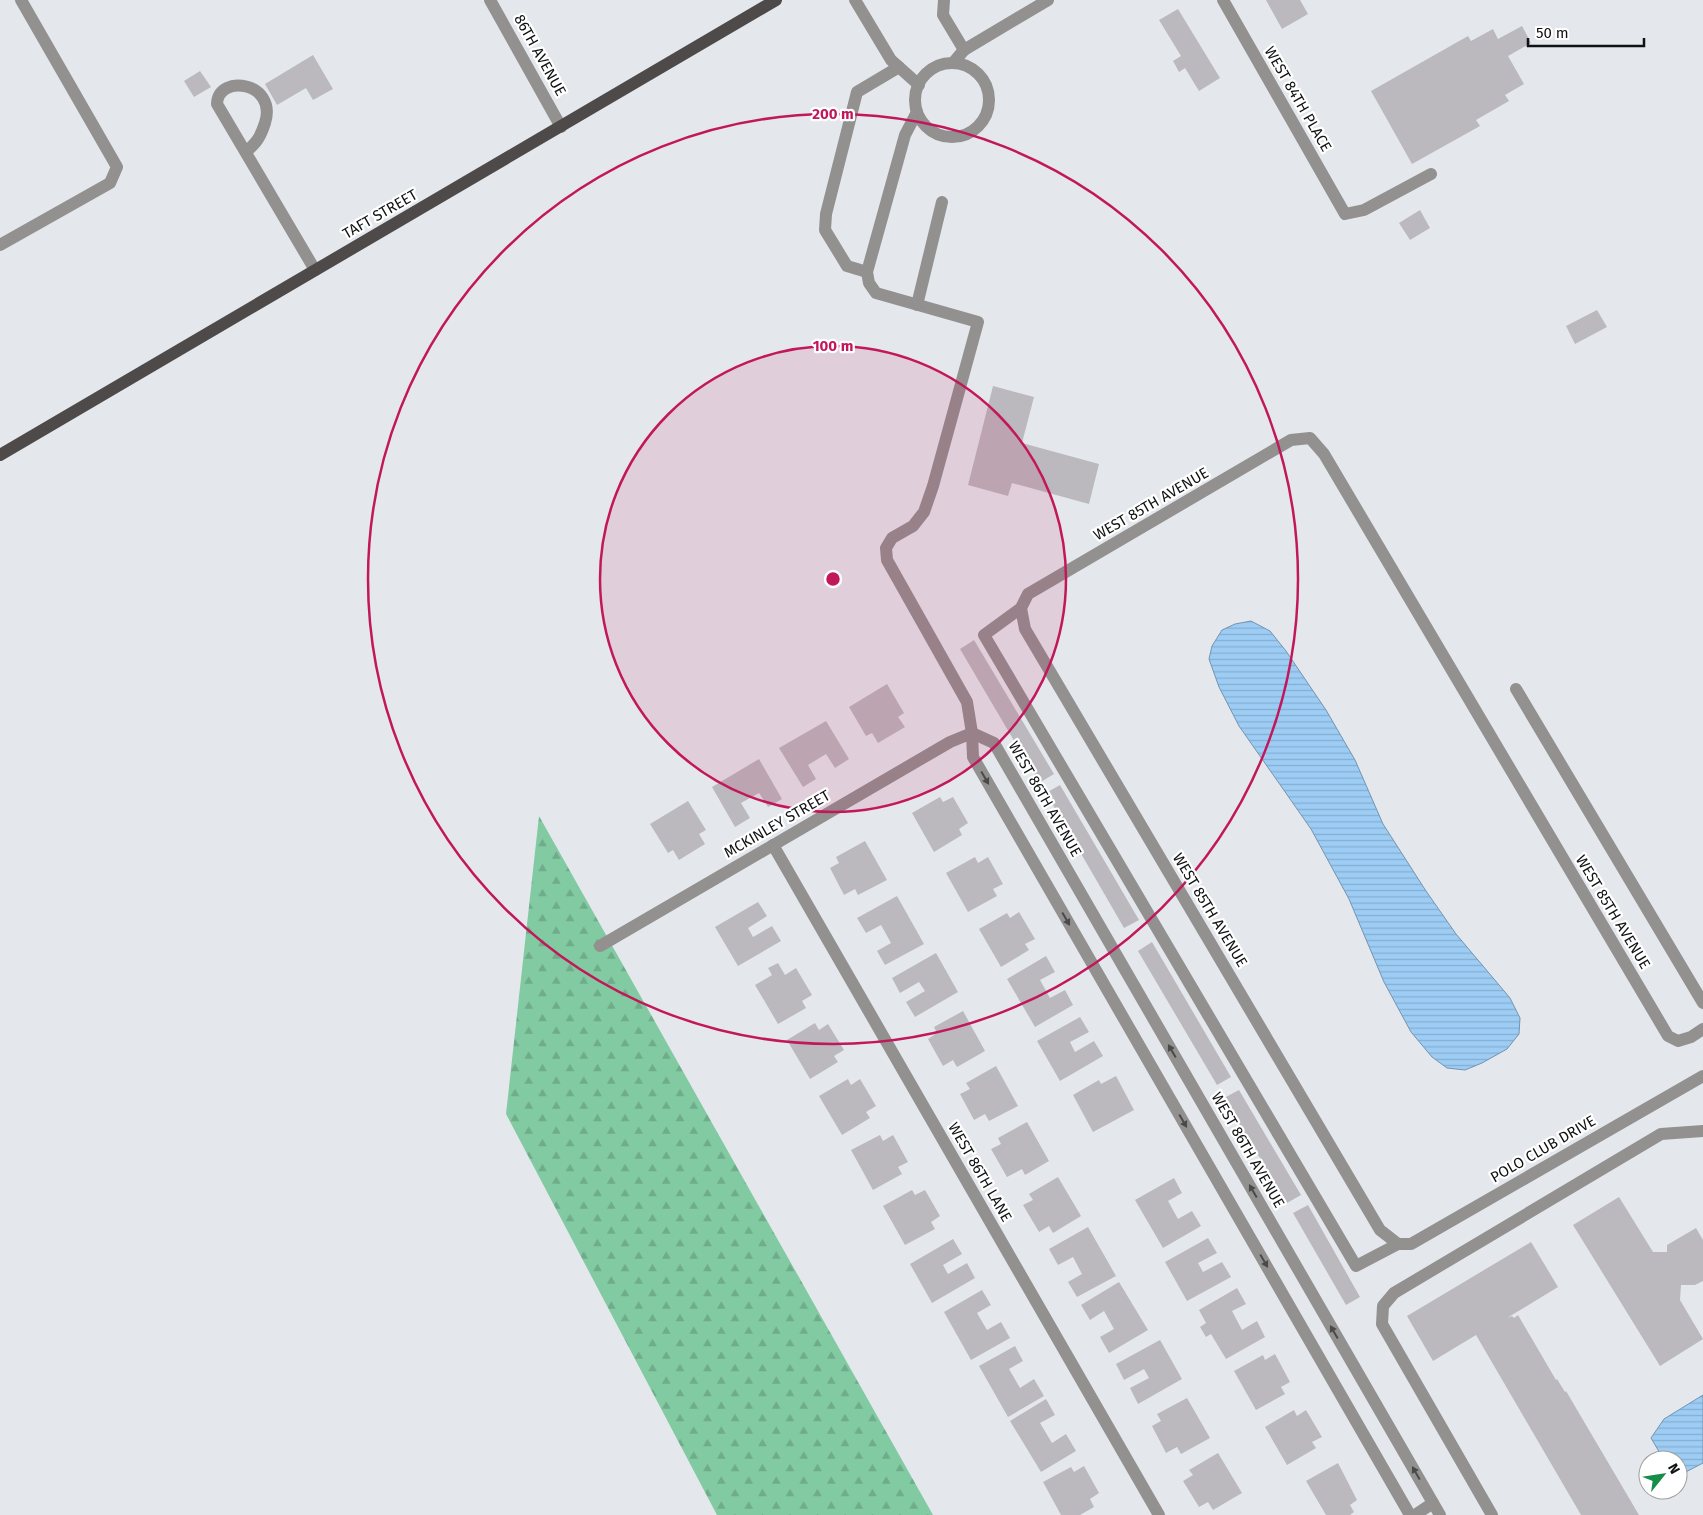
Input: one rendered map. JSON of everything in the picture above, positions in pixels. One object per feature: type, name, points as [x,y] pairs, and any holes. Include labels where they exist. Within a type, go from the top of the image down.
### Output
[{"type":"main road","name":"TAFT STREET","points":[[0,455],[776,0]]},
{"type":"street","points":[[0,245],[110,183],[117,167],[20,0]]},
{"type":"street","name":"86TH AVENUE","points":[[490,0],[561,126]]},
{"type":"street","points":[[856,0],[891,60],[919,85]]},
{"type":"street","points":[[944,0],[943,14],[964,50]]},
{"type":"street","points":[[953,63],[964,50],[1048,0]]},
{"type":"street","name":"WEST 84TH PLACE","points":[[1223,0],[1345,214],[1364,210],[1431,174]]},
{"type":"street","points":[[953,63],[971,68],[984,81],[989,105],[985,117],[978,127],[968,134],[956,137],[944,136],[932,131],[923,123],[915,103],[919,85],[924,76],[942,64],[953,63]]},
{"type":"street","points":[[867,272],[848,266],[826,230],[826,214],[858,92],[899,67]]},
{"type":"street","points":[[246,152],[259,139],[268,114],[267,108],[264,98],[256,90],[248,87],[231,86],[222,91],[217,104],[315,270]]},
{"type":"street","points":[[917,112],[905,135],[867,272],[869,284],[876,294],[978,322],[933,486],[924,512],[913,526],[892,538],[886,548],[887,560],[967,702],[972,733],[973,757],[1410,1515]]},
{"type":"street","points":[[917,305],[942,202]]},
{"type":"street","name":"WEST 85TH AVENUE","points":[[1398,1244],[1380,1230],[1025,628],[1021,608],[1028,594],[1291,440],[1310,438],[1324,454],[1668,1036],[1678,1041],[1691,1037],[1703,1029]]},
{"type":"street","name":"POLO CLUB DRIVE","points":[[1021,608],[984,635],[1356,1266],[1398,1244],[1411,1244],[1703,1076]]},
{"type":"street","points":[[1516,690],[1703,1002]]},
{"type":"street","name":"MCKINLEY STREET","points":[[600,946],[950,742],[972,733]]},
{"type":"street","name":"WEST 86TH AVENUE","points":[[972,733],[994,743],[1440,1515]]},
{"type":"street","name":"WEST 86TH LANE","points":[[773,845],[1159,1515]]},
{"type":"street","points":[[1492,1515],[1382,1324],[1383,1306],[1394,1293],[1661,1134],[1703,1131]]},
{"type":"street","points":[[1415,1515],[1433,1504]]},
{"type":"green space","points":[[539,816],[933,1515],[717,1515],[506,1114]]},
{"type":"water","points":[[1251,621],[1270,631],[1286,651],[1326,710],[1355,760],[1383,824],[1426,891],[1456,934],[1510,998],[1520,1018],[1519,1034],[1507,1049],[1482,1063],[1465,1070],[1447,1068],[1432,1057],[1411,1032],[1384,982],[1349,899],[1311,829],[1239,726],[1219,687],[1209,659],[1212,646],[1222,630],[1235,624]]},
{"type":"water","points":[[1703,1395],[1703,1463],[1688,1471],[1688,1450],[1658,1450],[1651,1438],[1664,1419]]},
{"type":"building","points":[[1266,0],[1300,0],[1308,14],[1282,29]]},
{"type":"building","points":[[1178,9],[1220,78],[1199,91],[1185,68],[1179,72],[1173,61],[1181,56],[1159,20]]},
{"type":"building","points":[[1522,26],[1531,43],[1508,56],[1524,84],[1505,95],[1509,101],[1476,120],[1480,126],[1412,164],[1371,91],[1468,36],[1471,41],[1493,29],[1498,39]]},
{"type":"building","points":[[313,55],[333,89],[313,100],[306,88],[277,105],[265,84]]},
{"type":"building","points":[[200,71],[211,87],[194,97],[184,81]]},
{"type":"building","points":[[1420,210],[1430,228],[1410,240],[1399,223]]},
{"type":"building","points":[[1597,310],[1607,327],[1575,344],[1566,326]]},
{"type":"building","points":[[993,386],[1034,397],[1022,443],[1099,464],[1089,504],[1012,483],[1008,496],[968,485]]},
{"type":"building","points":[[974,640],[1054,774],[1039,783],[960,649]]},
{"type":"building","points":[[887,684],[904,713],[898,717],[905,727],[878,743],[872,733],[866,736],[849,707]]},
{"type":"building","points":[[826,721],[849,759],[835,768],[826,754],[808,765],[816,779],[803,787],[779,748]]},
{"type":"building","points":[[759,759],[782,799],[768,807],[759,793],[741,803],[750,818],[735,827],[712,787]]},
{"type":"building","points":[[1060,785],[1139,920],[1124,928],[1046,793]]},
{"type":"building","points":[[940,797],[943,802],[953,797],[968,823],[959,829],[962,835],[934,852],[912,813]]},
{"type":"building","points":[[688,801],[706,830],[699,834],[705,844],[679,860],[673,850],[668,853],[650,824]]},
{"type":"building","points":[[865,841],[887,880],[858,895],[855,889],[844,895],[830,868],[839,863],[836,857]]},
{"type":"building","points":[[975,857],[978,863],[988,857],[1003,884],[993,889],[997,896],[968,912],[946,873]]},
{"type":"building","points":[[897,896],[924,944],[885,965],[877,951],[891,943],[881,925],[866,933],[857,918]]},
{"type":"building","points":[[758,902],[767,916],[748,928],[753,937],[772,926],[781,941],[738,966],[715,927]]},
{"type":"building","points":[[1019,912],[1035,939],[1025,944],[1029,950],[1001,967],[979,929],[1007,913],[1010,918]]},
{"type":"building","points":[[1152,942],[1231,1077],[1217,1085],[1138,951]]},
{"type":"building","points":[[936,953],[958,992],[915,1017],[906,1002],[925,991],[919,982],[900,993],[892,978]]},
{"type":"building","points":[[1046,956],[1055,972],[1040,980],[1050,998],[1065,990],[1073,1005],[1035,1027],[1007,979]]},
{"type":"building","points":[[778,963],[785,975],[796,968],[812,995],[802,1001],[806,1008],[778,1024],[755,985],[772,975],[768,968]]},
{"type":"building","points":[[963,1011],[985,1051],[957,1067],[953,1060],[943,1066],[928,1039],[937,1033],[934,1027]]},
{"type":"building","points":[[1080,1017],[1089,1032],[1070,1042],[1075,1052],[1094,1041],[1103,1056],[1060,1081],[1037,1041]]},
{"type":"building","points":[[815,1023],[819,1030],[828,1024],[844,1050],[834,1056],[838,1062],[810,1079],[787,1040]]},
{"type":"building","points":[[996,1066],[1018,1106],[989,1121],[985,1114],[974,1120],[960,1094],[970,1089],[966,1083]]},
{"type":"building","points":[[1116,1076],[1134,1110],[1093,1132],[1073,1095],[1099,1080],[1101,1084]]},
{"type":"building","points":[[848,1079],[851,1085],[860,1079],[876,1106],[866,1112],[870,1118],[842,1135],[819,1096]]},
{"type":"building","points":[[1239,1090],[1301,1195],[1287,1203],[1224,1098]]},
{"type":"building","points":[[1027,1122],[1049,1161],[1025,1175],[1022,1169],[1007,1177],[991,1149],[1001,1144],[998,1138]]},
{"type":"building","points":[[880,1135],[883,1141],[893,1135],[908,1162],[898,1167],[902,1174],[873,1190],[851,1150]]},
{"type":"building","points":[[1058,1177],[1081,1216],[1053,1233],[1049,1226],[1039,1232],[1023,1205],[1033,1200],[1029,1194]]},
{"type":"building","points":[[1174,1178],[1182,1193],[1168,1201],[1178,1219],[1192,1211],[1201,1226],[1163,1248],[1135,1200]]},
{"type":"building","points":[[912,1190],[915,1195],[925,1190],[940,1216],[931,1222],[935,1229],[905,1245],[883,1206]]},
{"type":"building","points":[[1619,1197],[1653,1252],[1667,1252],[1667,1245],[1696,1228],[1703,1240],[1703,1281],[1695,1285],[1681,1285],[1680,1300],[1703,1339],[1660,1366],[1573,1225]]},
{"type":"building","points":[[1308,1205],[1360,1297],[1346,1305],[1293,1213]]},
{"type":"building","points":[[1088,1227],[1116,1276],[1077,1297],[1068,1282],[1082,1274],[1073,1257],[1058,1265],[1049,1249]]},
{"type":"building","points":[[1208,1238],[1217,1253],[1198,1263],[1203,1272],[1222,1262],[1231,1277],[1187,1301],[1165,1262]]},
{"type":"building","points":[[953,1239],[962,1254],[943,1265],[948,1274],[967,1263],[975,1278],[932,1303],[910,1264]]},
{"type":"building","points":[[1531,1242],[1558,1287],[1507,1318],[1512,1316],[1514,1318],[1518,1315],[1556,1380],[1566,1391],[1639,1515],[1581,1515],[1476,1335],[1433,1361],[1407,1316]]},
{"type":"building","points":[[1119,1282],[1148,1330],[1109,1353],[1100,1337],[1114,1329],[1104,1311],[1090,1320],[1081,1305]]},
{"type":"building","points":[[1237,1288],[1246,1304],[1232,1311],[1242,1330],[1257,1321],[1265,1337],[1226,1359],[1211,1334],[1206,1337],[1200,1327],[1206,1323],[1199,1310]]},
{"type":"building","points":[[982,1290],[991,1305],[977,1313],[987,1330],[1001,1322],[1010,1338],[971,1360],[944,1312]]},
{"type":"building","points":[[1160,1340],[1182,1379],[1138,1404],[1130,1388],[1149,1378],[1144,1369],[1124,1380],[1116,1364]]},
{"type":"building","points":[[1015,1346],[1023,1361],[1009,1369],[1020,1388],[1034,1379],[1044,1396],[1008,1417],[979,1366]]},
{"type":"building","points":[[1275,1354],[1290,1382],[1281,1387],[1285,1394],[1256,1410],[1234,1371],[1263,1355],[1265,1360]]},
{"type":"building","points":[[1187,1398],[1210,1438],[1181,1454],[1177,1447],[1166,1453],[1152,1426],[1161,1421],[1157,1414]]},
{"type":"building","points":[[1046,1399],[1055,1415],[1040,1423],[1052,1443],[1066,1434],[1076,1451],[1041,1472],[1010,1421]]},
{"type":"building","points":[[1294,1410],[1297,1416],[1306,1410],[1322,1437],[1312,1442],[1316,1448],[1287,1465],[1265,1427]]},
{"type":"building","points":[[1218,1453],[1242,1493],[1213,1510],[1208,1502],[1199,1507],[1183,1481],[1193,1475],[1189,1470]]},
{"type":"building","points":[[1338,1463],[1357,1500],[1350,1505],[1354,1512],[1350,1515],[1326,1515],[1306,1481]]},
{"type":"building","points":[[1084,1466],[1099,1493],[1090,1499],[1094,1507],[1080,1515],[1061,1515],[1043,1482],[1071,1467],[1074,1472]]}]
